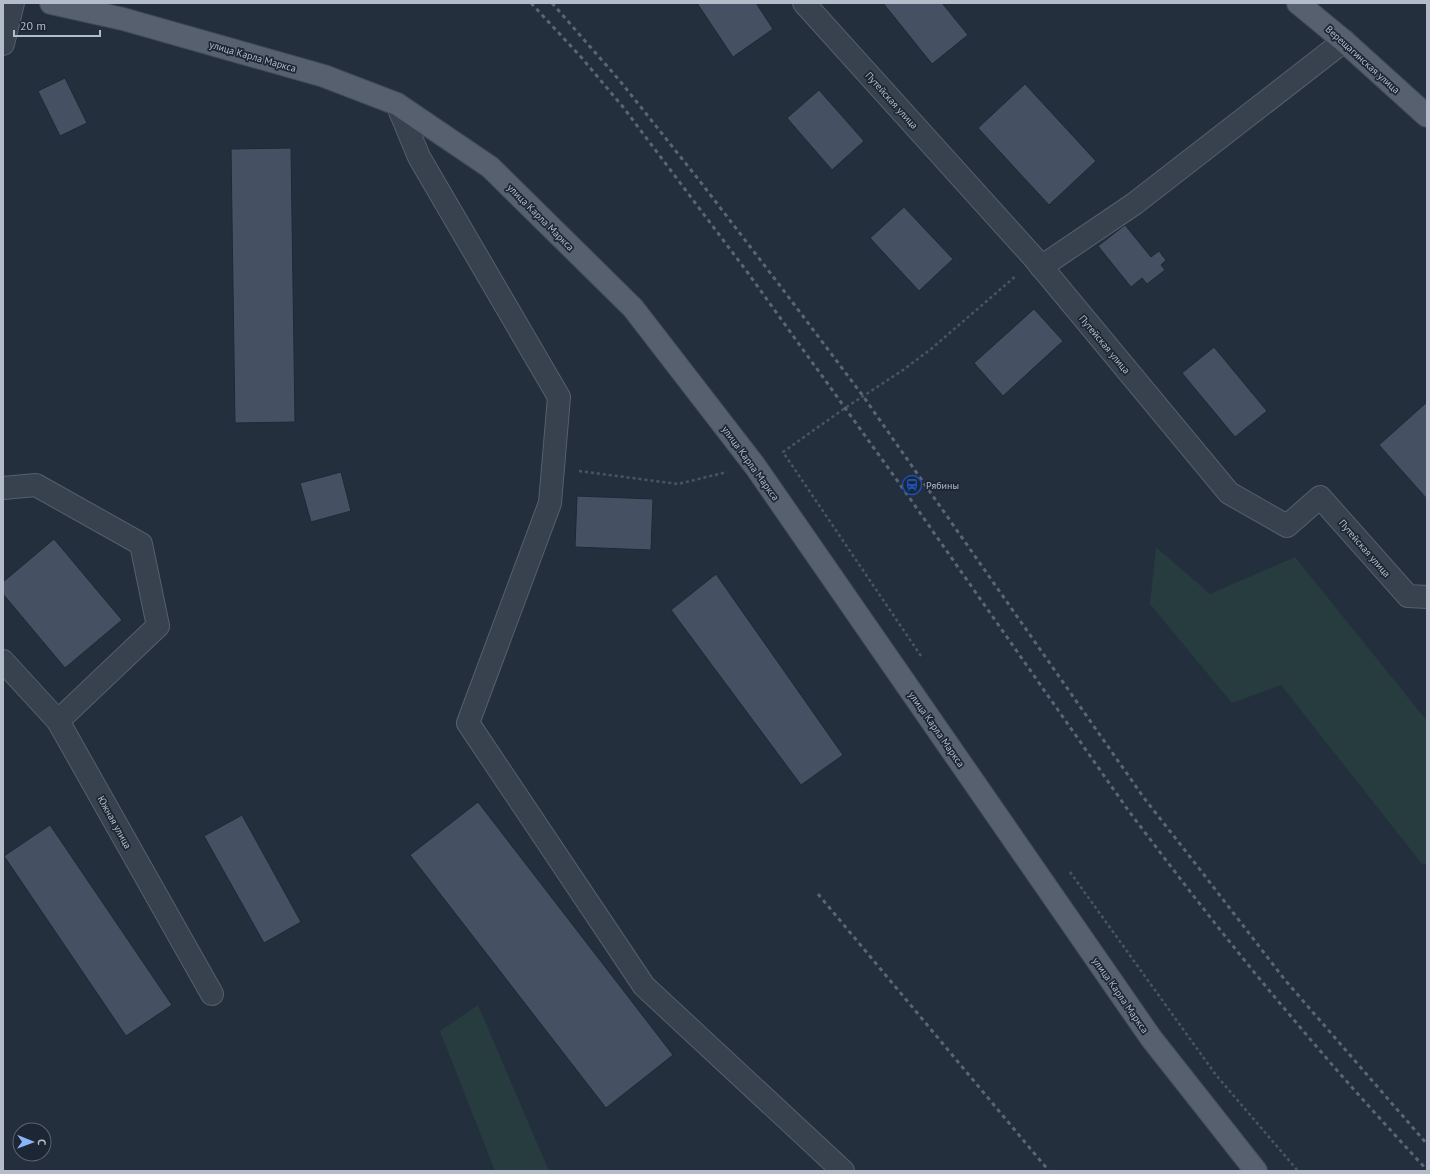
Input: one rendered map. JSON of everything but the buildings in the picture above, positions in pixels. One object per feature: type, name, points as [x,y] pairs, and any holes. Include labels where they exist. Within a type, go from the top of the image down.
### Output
[{"type":"main road","name":"улица Карла Маркса","points":[[51,3],[123,19],[324,76],[397,104],[490,167],[633,308],[755,466],[1151,1038],[1256,1171]]},
{"type":"main road","name":"Верещагинская улица","points":[[1304,5],[1427,116]]},
{"type":"street","points":[[3,44],[13,3]]},
{"type":"street","name":"Путейская улица","points":[[804,3],[1038,263],[1229,493],[1286,526],[1320,497],[1408,596],[1427,597]]},
{"type":"street","points":[[1038,263],[1134,204],[1344,41]]},
{"type":"street","points":[[397,104],[419,158],[559,397],[550,503],[468,723],[644,986],[843,1171]]},
{"type":"street","points":[[3,488],[36,484],[142,544],[158,626],[58,721]]},
{"type":"street","name":"Южная улица","points":[[3,661],[58,721],[212,994]]},
{"type":"path","points":[[580,471],[678,484],[755,466],[783,452],[845,408],[903,370],[1038,263]]},
{"type":"path","points":[[783,452],[924,660]]},
{"type":"path","points":[[1067,868],[1216,1075],[1298,1171]]},
{"type":"green space","points":[[1156,547],[1210,594],[1295,557],[1427,721],[1427,863],[1422,864],[1281,685],[1232,703],[1150,604]]},
{"type":"green space","points":[[478,1005],[549,1171],[495,1171],[440,1031]]},
{"type":"railway","points":[[531,3],[581,57],[623,107],[748,273],[904,490],[1128,810],[1167,862],[1306,1034],[1427,1170]]},
{"type":"railway","points":[[552,3],[620,81],[699,180],[863,396],[1144,798],[1285,980],[1427,1144]]},
{"type":"railway","points":[[818,894],[1049,1171]]},
{"type":"place","name":"Рябины","points":[[912,485]]}]
